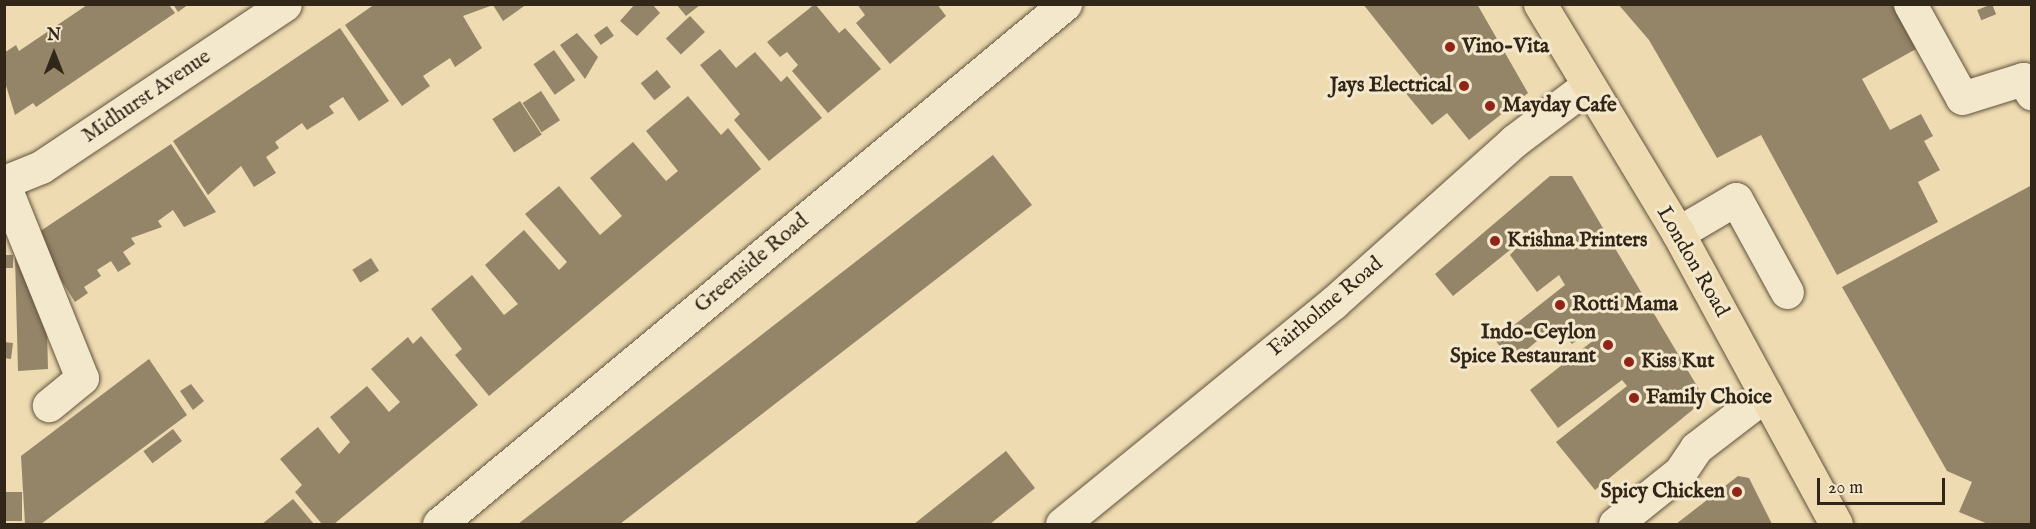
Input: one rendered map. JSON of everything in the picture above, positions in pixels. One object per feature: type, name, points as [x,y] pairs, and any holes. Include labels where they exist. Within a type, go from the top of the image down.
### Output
[{"type":"main road","name":"London Road","points":[[1540,4],[1587,86],[1678,233],[1836,525]]},
{"type":"street","name":"Midhurst Avenue","points":[[4,183],[60,155],[285,4]]},
{"type":"street","name":"Greenside Road","points":[[439,525],[1065,4]]},
{"type":"street","points":[[1910,4],[1962,99],[2023,79],[2031,94]]},
{"type":"street","name":"Fairholme Road","points":[[1062,525],[1334,303],[1470,181],[1587,86]]},
{"type":"street","points":[[4,183],[82,378],[49,405]]},
{"type":"street","points":[[1678,233],[1736,199],[1787,292]]},
{"type":"street","points":[[1615,525],[1680,472],[1696,448],[1766,394]]},
{"type":"building","points":[[173,4],[189,4],[178,12]]},
{"type":"building","points":[[375,4],[527,4],[503,21],[493,5],[463,16],[482,48],[455,67],[450,58],[423,76],[430,86],[402,106],[345,25]]},
{"type":"building","points":[[635,4],[652,4],[660,13],[637,36],[620,21]]},
{"type":"building","points":[[815,4],[839,33],[845,28],[881,69],[828,113],[792,71],[798,65],[787,52],[780,57],[767,42]]},
{"type":"building","points":[[857,4],[937,4],[946,16],[890,64],[856,23],[865,15]]},
{"type":"building","points":[[1363,4],[1477,4],[1528,93],[1469,140],[1447,113],[1432,125],[1404,91],[1421,77]]},
{"type":"building","points":[[1618,4],[1892,4],[1916,49],[1862,79],[1890,130],[1921,114],[1933,136],[1924,141],[1940,170],[1918,182],[1938,222],[1837,275],[1761,135],[1717,158],[1649,40]]},
{"type":"building","points":[[1992,4],[1996,14],[1981,20],[1977,10]]},
{"type":"building","points":[[87,5],[169,5],[175,13],[36,107],[33,103],[15,115],[4,79],[4,53],[16,45],[19,51]]},
{"type":"building","points":[[677,5],[700,5],[686,16]]},
{"type":"building","points":[[690,16],[705,32],[681,55],[666,39]]},
{"type":"building","points":[[607,26],[614,36],[601,45],[594,35]]},
{"type":"building","points":[[340,28],[389,101],[359,121],[343,97],[329,106],[334,113],[307,130],[302,123],[275,142],[279,148],[266,157],[276,173],[254,187],[241,166],[208,195],[173,141]]},
{"type":"building","points":[[577,33],[598,57],[585,79],[560,45]]},
{"type":"building","points":[[720,49],[736,68],[755,52],[781,82],[787,76],[822,118],[769,161],[734,120],[740,114],[700,65]]},
{"type":"building","points":[[554,50],[575,80],[555,95],[534,64]]},
{"type":"building","points":[[657,70],[671,87],[655,100],[641,83]]},
{"type":"building","points":[[541,91],[560,120],[542,132],[523,103]]},
{"type":"building","points":[[688,96],[721,135],[728,128],[761,169],[489,396],[455,355],[462,349],[431,309],[472,275],[504,315],[518,304],[485,265],[524,230],[559,270],[567,262],[525,214],[559,186],[600,235],[622,216],[590,178],[633,142],[666,181],[678,171],[646,131]]},
{"type":"building","points":[[520,101],[542,135],[514,153],[492,119]]},
{"type":"building","points":[[171,144],[216,212],[184,227],[173,210],[158,221],[162,227],[131,238],[135,244],[123,252],[131,264],[118,272],[111,261],[97,270],[101,276],[84,287],[88,293],[75,302],[33,236]]},
{"type":"building","points":[[993,155],[1032,205],[620,524],[518,524]]},
{"type":"building","points":[[1550,176],[1572,176],[1700,391],[1696,407],[1595,490],[1556,442],[1627,386],[1622,380],[1558,428],[1530,390],[1599,336],[1592,328],[1572,344],[1556,325],[1512,362],[1495,340],[1565,285],[1559,275],[1537,292],[1510,255],[1531,233],[1453,296],[1435,274]]},
{"type":"building","points":[[2032,185],[2032,524],[1988,524],[1959,512],[1972,482],[1947,471],[1842,287]]},
{"type":"building","points":[[4,255],[13,255],[13,268],[4,268]]},
{"type":"building","points":[[15,256],[47,332],[48,369],[18,371]]},
{"type":"building","points":[[371,258],[379,271],[360,282],[352,270]]},
{"type":"building","points":[[421,336],[478,405],[334,524],[322,524],[295,492],[302,485],[280,459],[318,427],[339,454],[350,442],[330,417],[367,386],[389,412],[400,402],[371,369],[408,337],[413,344]]},
{"type":"building","points":[[4,342],[13,343],[11,359],[4,358]]},
{"type":"building","points":[[149,359],[187,415],[41,524],[25,524],[21,456]]},
{"type":"building","points":[[191,384],[204,401],[193,410],[180,391]]},
{"type":"building","points":[[173,429],[182,441],[152,463],[143,451]]},
{"type":"building","points":[[1006,451],[1035,488],[990,524],[914,524]]},
{"type":"building","name":"Spicy Chicken","points":[[1738,476],[1749,478],[1772,524],[1676,524]]},
{"type":"building","points":[[4,492],[22,492],[22,521],[4,521]]},
{"type":"building","points":[[293,499],[314,524],[262,524]]},
{"type":"place","name":"Vino-Vita","points":[[1450,47]]},
{"type":"place","name":"Jays Electrical","points":[[1464,86]]},
{"type":"place","name":"Mayday Cafe","points":[[1490,106]]},
{"type":"place","name":"Krishna Printers","points":[[1495,241]]},
{"type":"place","name":"Rotti Mama","points":[[1560,305]]},
{"type":"place","name":"Indo-Ceylon Spice Restaurant","points":[[1608,345]]},
{"type":"place","name":"Kiss Kut","points":[[1629,362]]},
{"type":"place","name":"Family Choice","points":[[1634,398]]},
{"type":"place","name":"Spicy Chicken","points":[[1737,492]]}]
